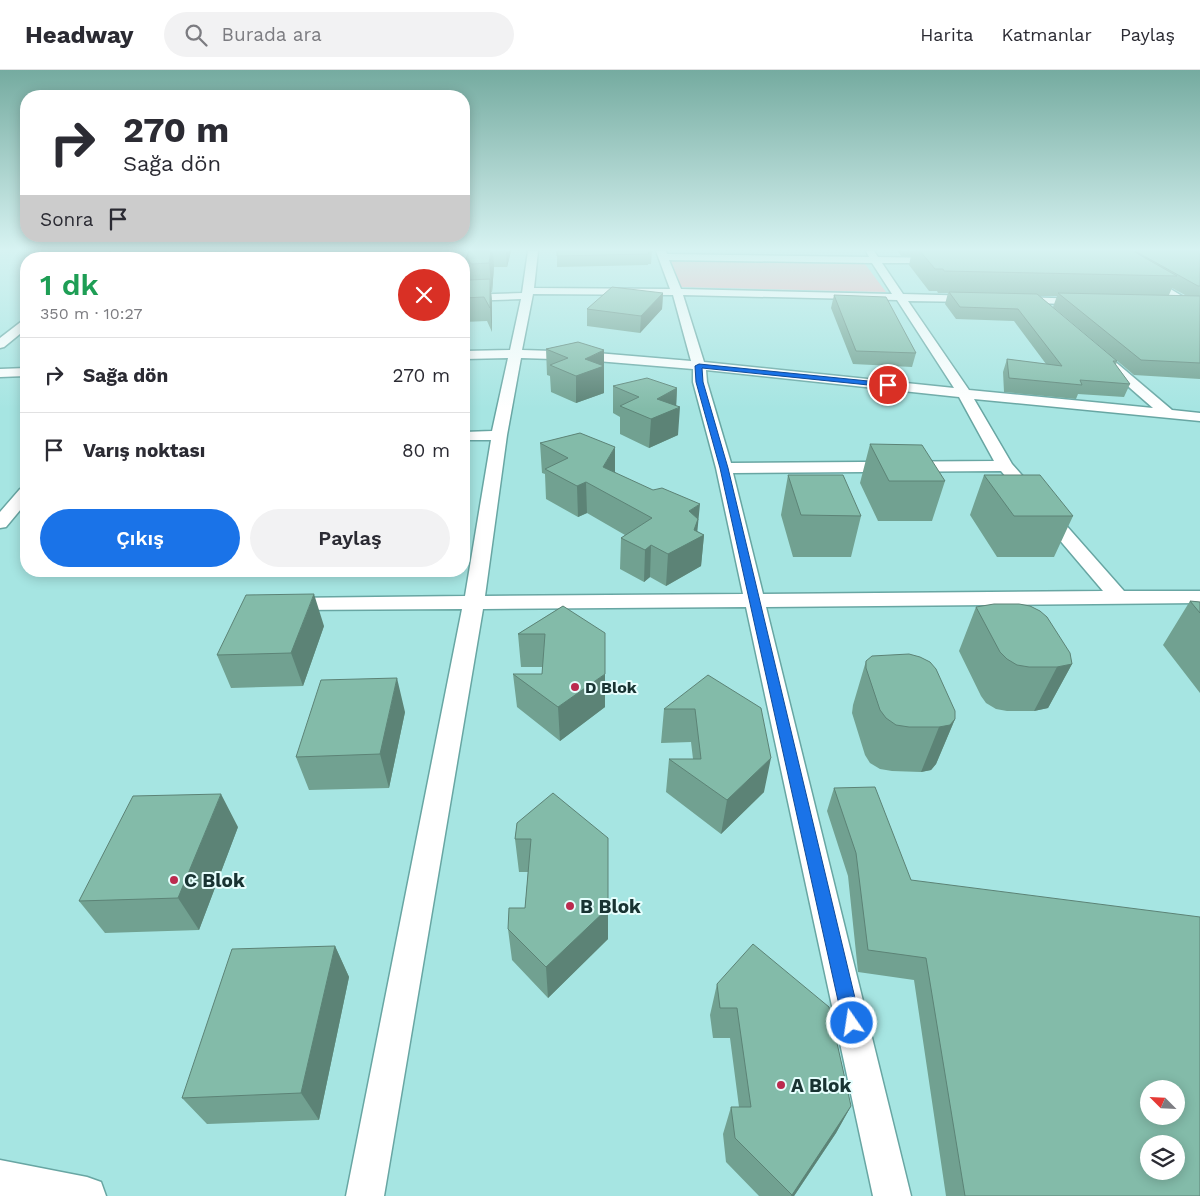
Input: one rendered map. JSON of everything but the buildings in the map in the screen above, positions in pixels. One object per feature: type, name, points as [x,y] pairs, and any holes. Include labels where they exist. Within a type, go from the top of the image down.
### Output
[{"type":"street","points":[[365,1196],[474,602],[500,435],[525,304]]},
{"type":"street","points":[[680,304],[699,366],[700,382],[724,468],[753,601],[892,1196]]},
{"type":"street","points":[[906,304],[964,393],[1005,466],[1119,598]]},
{"type":"street","points":[[1040,304],[1052,313]]},
{"type":"street","points":[[1168,304],[1200,305]]},
{"type":"street","points":[[1187,304],[1200,312]]},
{"type":"street","points":[[0,344],[20,329]]},
{"type":"street","points":[[1095,351],[1168,414]]},
{"type":"street","points":[[470,355],[515,353],[570,355],[699,366],[1200,417]]},
{"type":"street","points":[[0,373],[20,372]]},
{"type":"street","points":[[470,436],[500,435]]},
{"type":"street","points":[[724,468],[1005,466]]},
{"type":"street","points":[[0,523],[20,500]]},
{"type":"street","points":[[265,604],[1200,597]]},
{"type":"street","points":[[0,1179],[87,1196]]},
{"type":"place","name":"D Blok","points":[[575,687]]},
{"type":"place","name":"C Blok","points":[[174,880]]},
{"type":"place","name":"B Blok","points":[[570,906]]},
{"type":"place","name":"A Blok","points":[[781,1085]]},
{"type":"route","points":[[852,1023],[753,601],[724,468],[700,382],[699,366],[888,385]]}]
